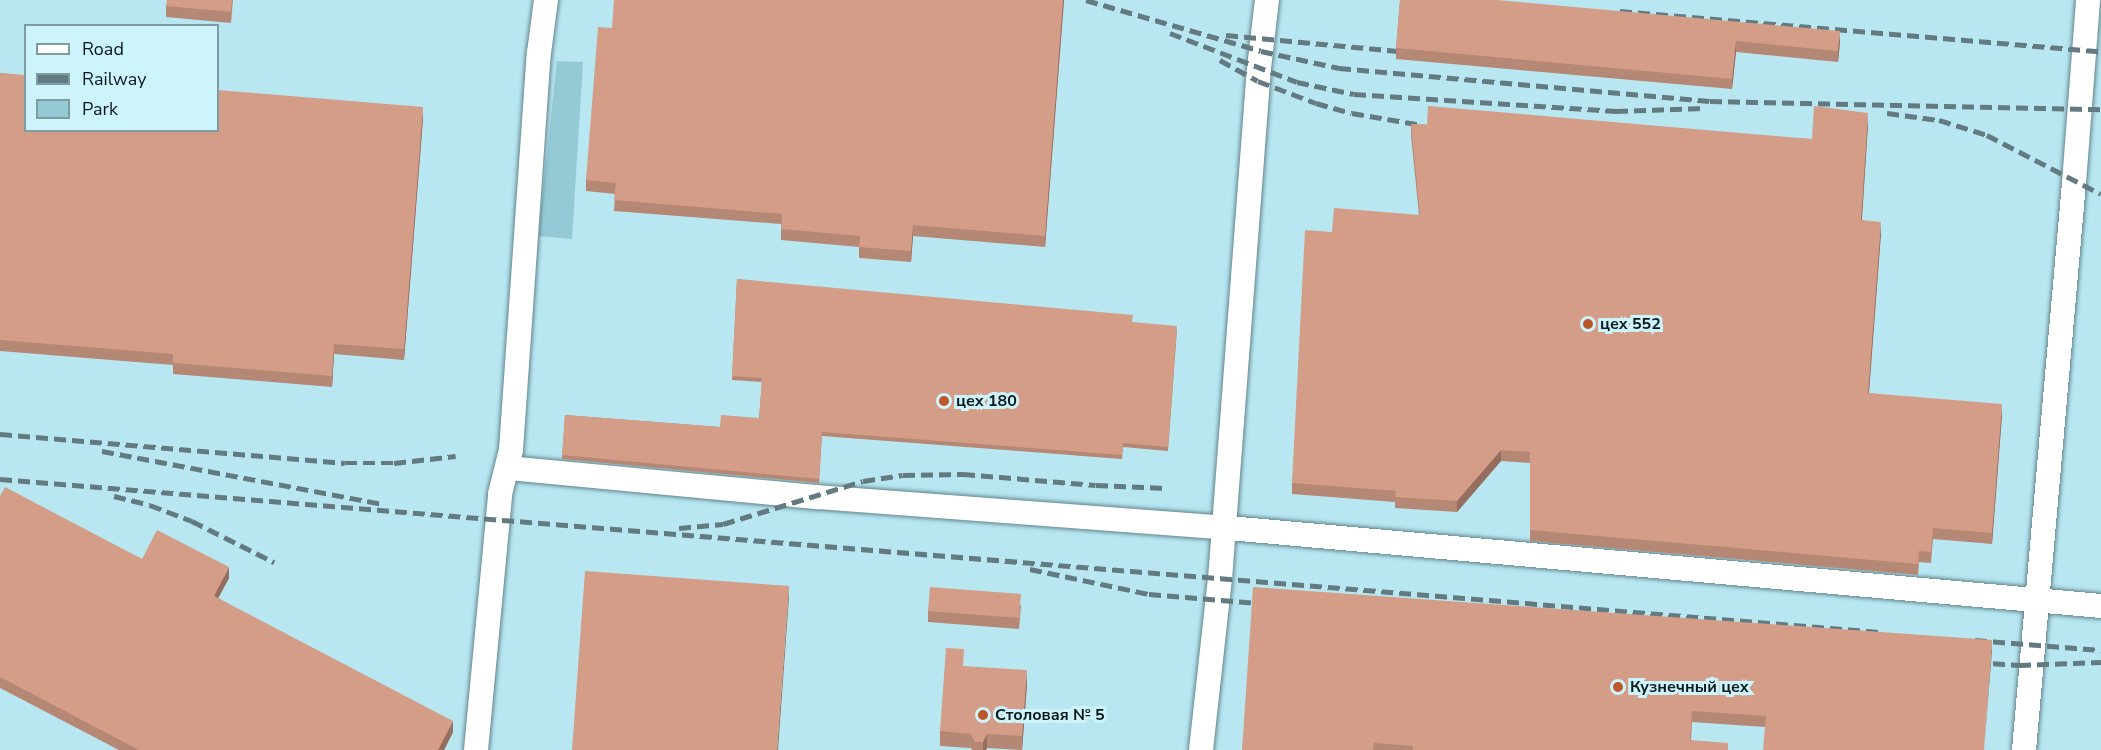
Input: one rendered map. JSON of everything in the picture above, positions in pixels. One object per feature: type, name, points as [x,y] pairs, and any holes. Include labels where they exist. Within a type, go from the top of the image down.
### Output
[{"type":"lane","points":[[476,750],[499,507],[508,468],[538,53],[546,0]]},
{"type":"lane","points":[[1202,750],[1220,579],[1222,528],[1259,68],[1267,0]]},
{"type":"lane","points":[[2024,750],[2088,0]]},
{"type":"lane","points":[[508,468],[817,497],[1222,528],[2101,606]]},
{"type":"shaded area","points":[[0,0],[2101,0],[2101,750],[0,750]]},
{"type":"green space","points":[[557,61],[583,62],[572,239],[538,236]]},
{"type":"building","points":[[167,0],[232,0],[231,12],[166,6]]},
{"type":"building","points":[[614,0],[1063,0],[1045,236],[913,225],[911,251],[859,247],[860,236],[781,229],[782,214],[614,200],[616,183],[586,180],[598,27],[612,28]]},
{"type":"building","points":[[1400,0],[1497,0],[1840,31],[1838,51],[1736,41],[1732,79],[1396,48]]},
{"type":"building","points":[[0,73],[24,75],[24,132],[219,132],[219,90],[423,107],[404,349],[334,344],[332,376],[173,363],[173,354],[0,340]]},
{"type":"building","name":"цех 552","points":[[1428,106],[1812,139],[1814,106],[1868,113],[1861,220],[1881,222],[1868,393],[2002,404],[1992,533],[1933,528],[1931,552],[1919,551],[1918,564],[1530,530],[1530,452],[1501,450],[1457,501],[1395,497],[1396,491],[1292,483],[1305,230],[1332,232],[1334,208],[1420,215],[1411,124],[1427,125]]},
{"type":"building","name":"цех 180","points":[[737,279],[1133,315],[1132,322],[1177,326],[1168,447],[1123,443],[1122,455],[822,432],[819,479],[562,455],[565,415],[720,427],[721,415],[759,418],[762,378],[732,376]]},
{"type":"building","points":[[5,487],[142,559],[157,530],[229,567],[214,596],[453,721],[438,750],[139,750],[0,677],[0,496]]},
{"type":"building","points":[[585,571],[789,586],[777,750],[572,750]]},
{"type":"building","points":[[930,587],[1021,594],[1019,618],[928,611]]},
{"type":"building","name":"Кузнечный цех","points":[[1253,587],[1992,640],[1984,750],[1763,750],[1766,716],[1692,711],[1690,740],[1728,743],[1728,750],[1413,750],[1413,746],[1374,743],[1373,750],[1242,750]]},
{"type":"building","name":"Столовая № 5","points":[[946,648],[964,649],[963,666],[1027,670],[1022,736],[987,734],[983,742],[975,742],[971,734],[940,731]]},
{"type":"railway","points":[[1086,0],[1261,51],[1339,68],[1710,101],[2101,109]]},
{"type":"railway","points":[[1620,11],[2101,51]]},
{"type":"railway","points":[[1170,33],[1297,82],[1354,94],[1616,111],[1705,108]]},
{"type":"railway","points":[[1226,35],[1411,52]]},
{"type":"railway","points":[[1220,60],[1258,81],[1316,103],[1352,113],[1422,125]]},
{"type":"railway","points":[[1887,113],[1939,120],[1987,135],[2101,194]]},
{"type":"railway","points":[[0,434],[345,463],[394,463],[456,456]]},
{"type":"railway","points":[[102,451],[382,504]]},
{"type":"railway","points":[[679,528],[723,524],[863,481],[903,475],[963,474],[1096,485],[1166,488]]},
{"type":"railway","points":[[0,479],[1883,632]]},
{"type":"railway","points":[[114,496],[150,505],[192,521],[274,562]]},
{"type":"railway","points":[[1030,569],[1149,594],[1270,604]]},
{"type":"railway","points":[[1975,640],[2101,650]]},
{"type":"railway","points":[[1975,662],[2019,665],[2101,662]]},
{"type":"place","name":"цех 552","points":[[1588,324]]},
{"type":"place","name":"цех 180","points":[[944,401]]},
{"type":"place","name":"Кузнечный цех","points":[[1618,687]]},
{"type":"place","name":"Столовая № 5","points":[[983,715]]}]
